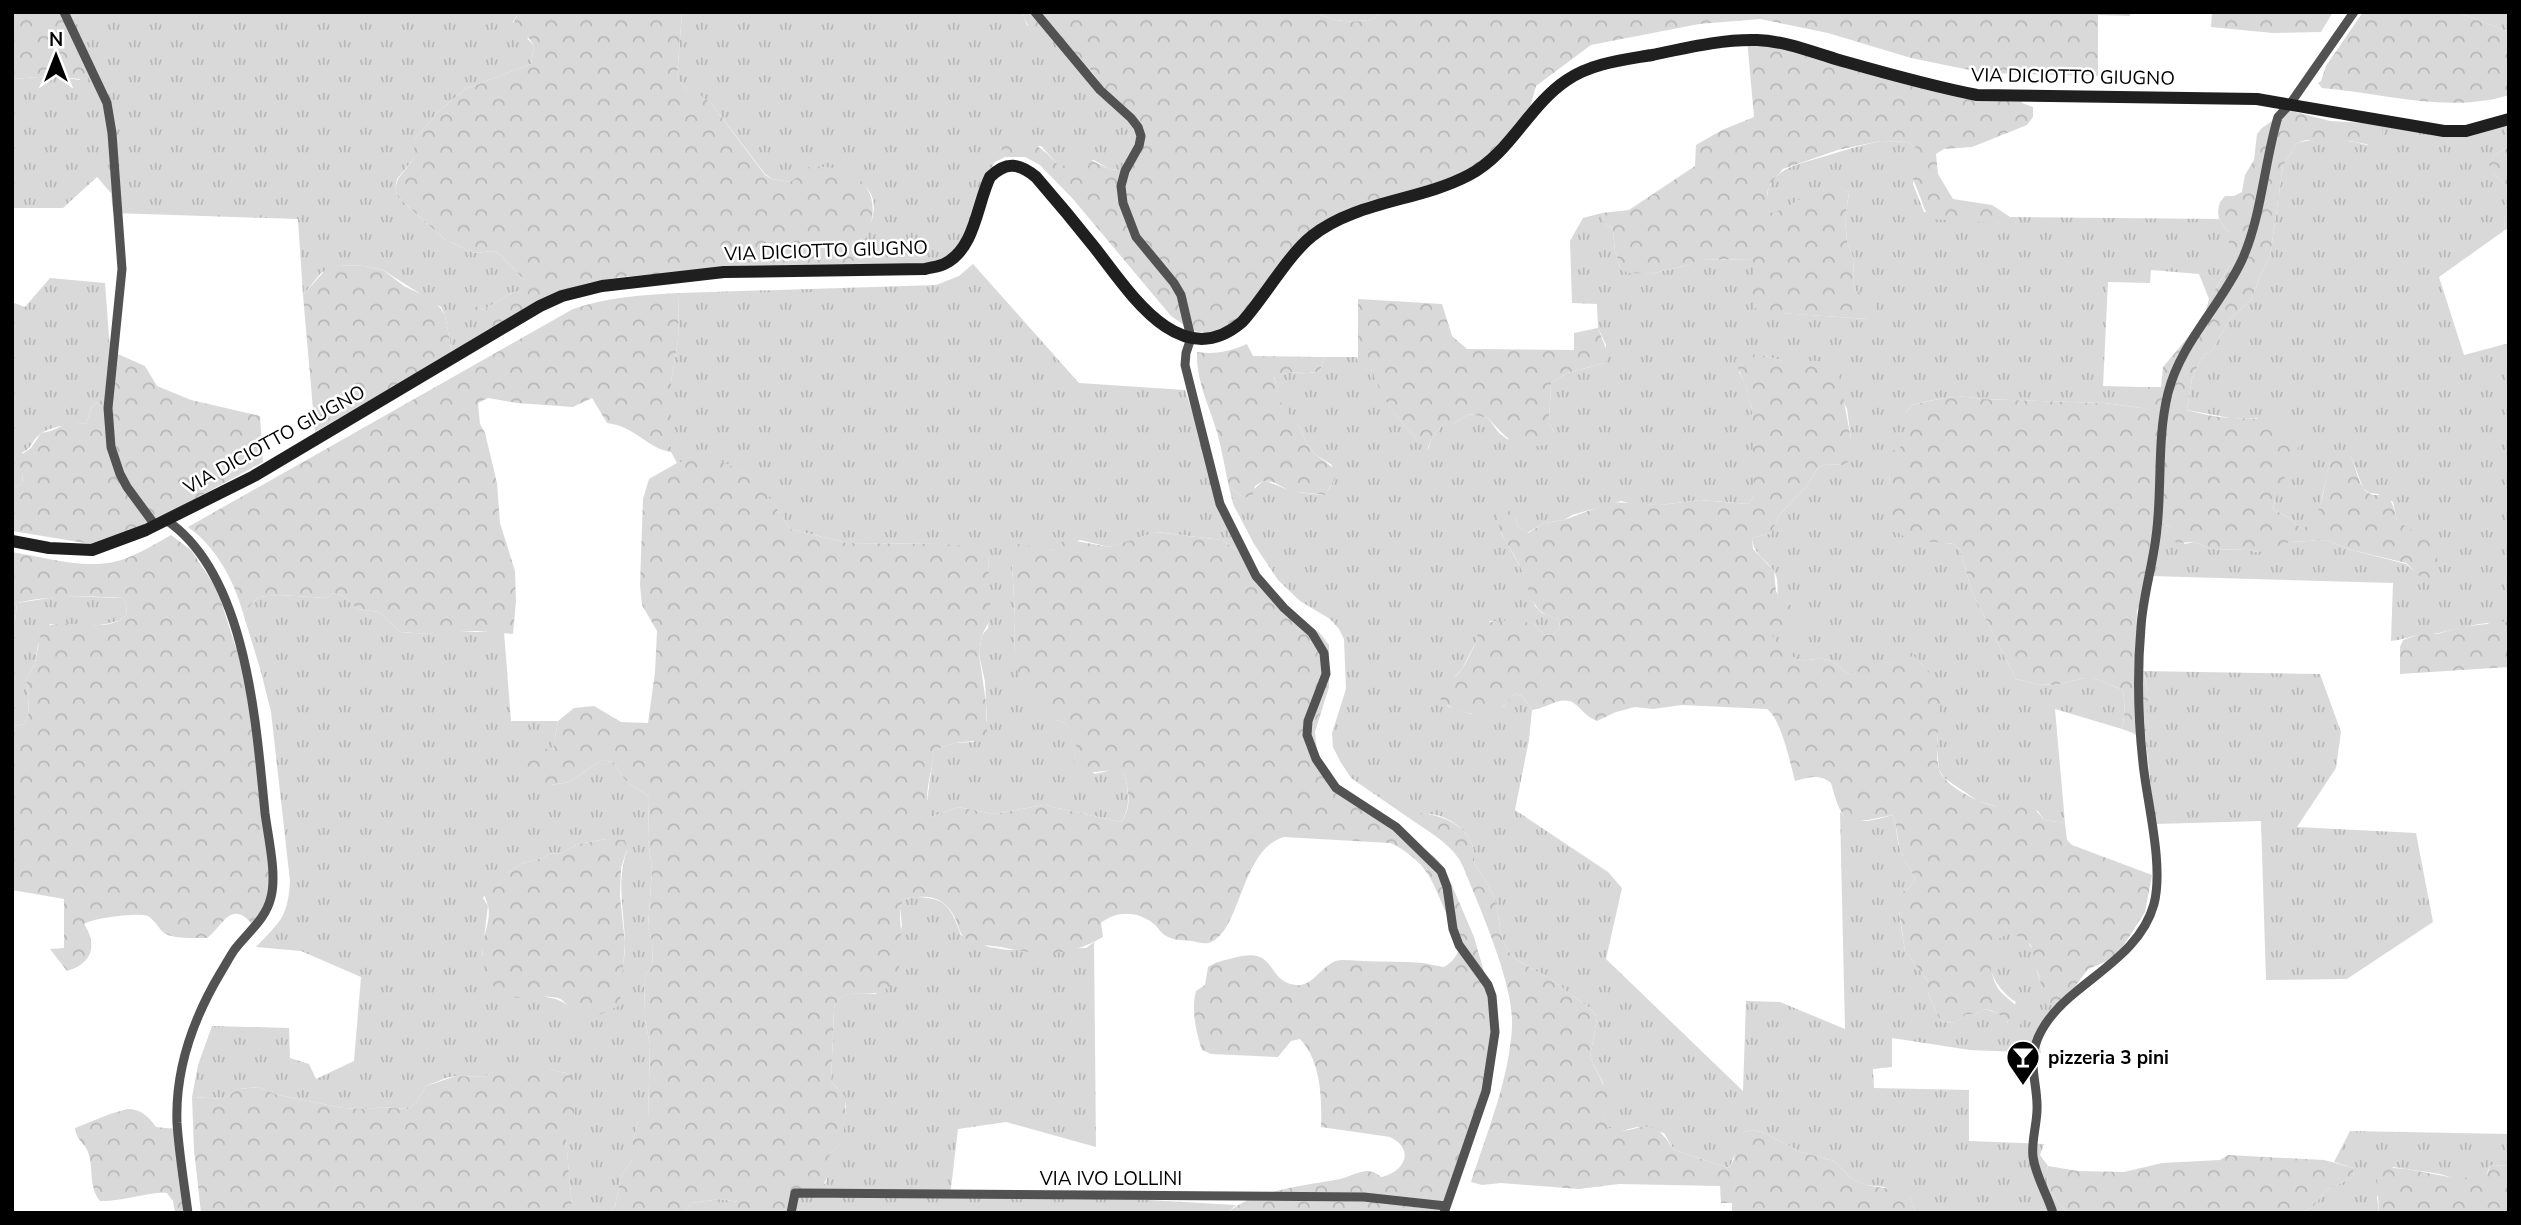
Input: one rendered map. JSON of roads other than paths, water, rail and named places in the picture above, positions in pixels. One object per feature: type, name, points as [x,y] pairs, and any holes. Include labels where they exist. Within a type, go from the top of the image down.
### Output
[{"type":"main road","name":"VIA DICIOTTO GIUGNO","points":[[12,541],[49,548],[92,550],[113,544],[254,476],[562,296],[602,286],[724,272],[925,269],[945,264],[957,255],[966,243],[990,177],[998,169],[1008,166],[1026,169],[1036,177],[1149,315],[1177,334],[1191,338],[1209,338],[1232,331],[1256,307],[1311,236],[1350,216],[1467,176],[1494,157],[1558,87],[1586,70],[1709,44],[1758,40],[1944,89],[1977,95],[2257,99],[2444,131],[2466,131],[2509,119]]},
{"type":"street","points":[[64,12],[107,103],[111,124],[122,269],[108,408],[111,447],[127,487],[160,522],[195,545],[211,571],[227,608],[245,664],[258,742],[273,886],[267,911],[234,951],[216,980],[201,1012],[182,1070],[177,1124],[188,1213]]},
{"type":"street","points":[[1035,12],[1101,90],[1138,127],[1141,136],[1139,146],[1125,171],[1121,186],[1123,203],[1136,236],[1181,295],[1191,338],[1185,365],[1220,504],[1256,576],[1284,608],[1312,633],[1324,653],[1326,674],[1308,721],[1307,735],[1315,759],[1336,788],[1390,822],[1441,871],[1459,945],[1488,985],[1492,996],[1495,1032],[1486,1091],[1445,1209]]},
{"type":"street","points":[[2053,1213],[2037,1177],[2033,1155],[2037,1119],[2033,1060],[2035,1042],[2053,1013],[2115,962],[2134,941],[2147,922],[2157,886],[2140,724],[2140,649],[2144,605],[2155,550],[2161,438],[2168,393],[2178,362],[2192,336],[2228,285],[2242,259],[2278,117],[2354,12]]},
{"type":"street","name":"VIA IVO LOLLINI","points":[[791,1213],[795,1193],[1364,1197],[1445,1209]]},
{"type":"place","name":"pizzeria 3 pini","points":[[2023,1087]]}]
